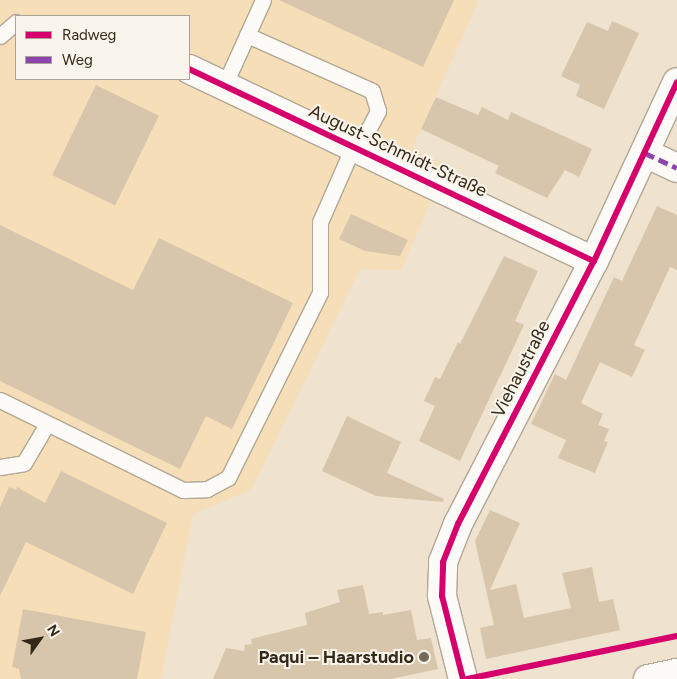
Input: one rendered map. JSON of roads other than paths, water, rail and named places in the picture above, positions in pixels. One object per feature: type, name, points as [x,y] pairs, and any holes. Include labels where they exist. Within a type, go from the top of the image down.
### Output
[{"type":"street","name":"August-Schmidt-Straße","points":[[190,69],[594,261]]},
{"type":"street","name":"Viehaustraße","points":[[463,679],[442,596],[442,562],[458,524],[594,261],[677,82]]},
{"type":"street","points":[[645,153],[677,168]]},
{"type":"street","points":[[648,679],[677,673]]},
{"type":"lane","points":[[224,86],[263,0]]},
{"type":"lane","points":[[0,36],[15,23]]},
{"type":"lane","points":[[0,400],[183,490],[206,489],[228,478],[320,293],[320,222],[356,148],[378,111],[372,91],[247,35]]},
{"type":"lane","points":[[0,468],[24,463],[47,424]]},
{"type":"place","name":"Paqui – Haarstudio","points":[[424,657]]}]
